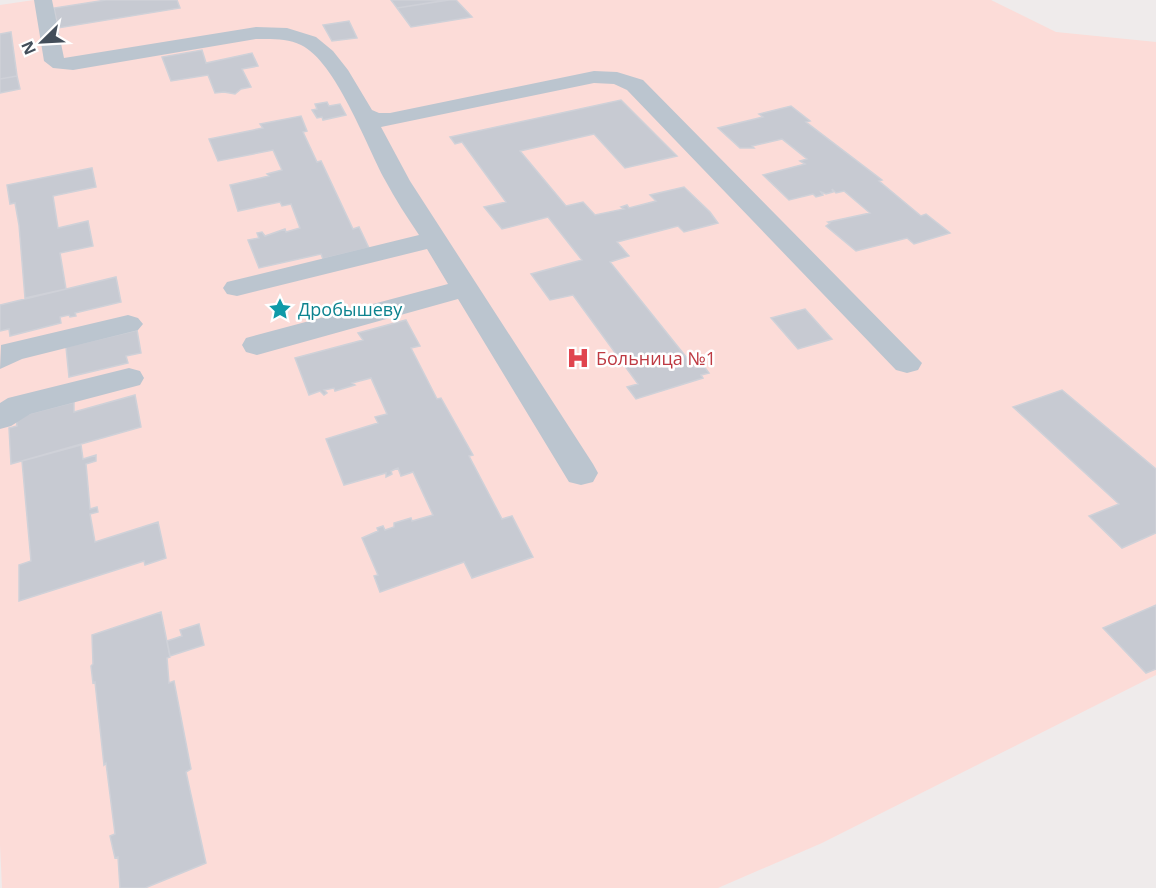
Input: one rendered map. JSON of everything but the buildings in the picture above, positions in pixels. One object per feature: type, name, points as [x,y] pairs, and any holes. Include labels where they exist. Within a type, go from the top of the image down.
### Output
[{"type":"lane","points":[[43,0],[54,61],[60,64],[73,64],[256,33],[288,34],[309,41],[326,55],[341,74],[398,182],[581,473]]},
{"type":"lane","points":[[363,114],[375,120],[390,120],[594,77],[617,78],[635,85],[907,363]]},
{"type":"lane","points":[[237,288],[434,239]]},
{"type":"lane","points":[[257,345],[465,288]]},
{"type":"lane","points":[[0,359],[12,352],[128,324]]},
{"type":"lane","points":[[0,418],[19,406],[129,378]]},
{"type":"shaded area","name":"Больница №1","points":[[34,0],[991,0],[1056,32],[1156,42],[1156,675],[822,843],[718,888],[2,888],[0,845],[0,5]]},
{"type":"place","name":"Дробышеву","points":[[280,309]]},
{"type":"place","name":"Больница №1","points":[[578,358]]}]
